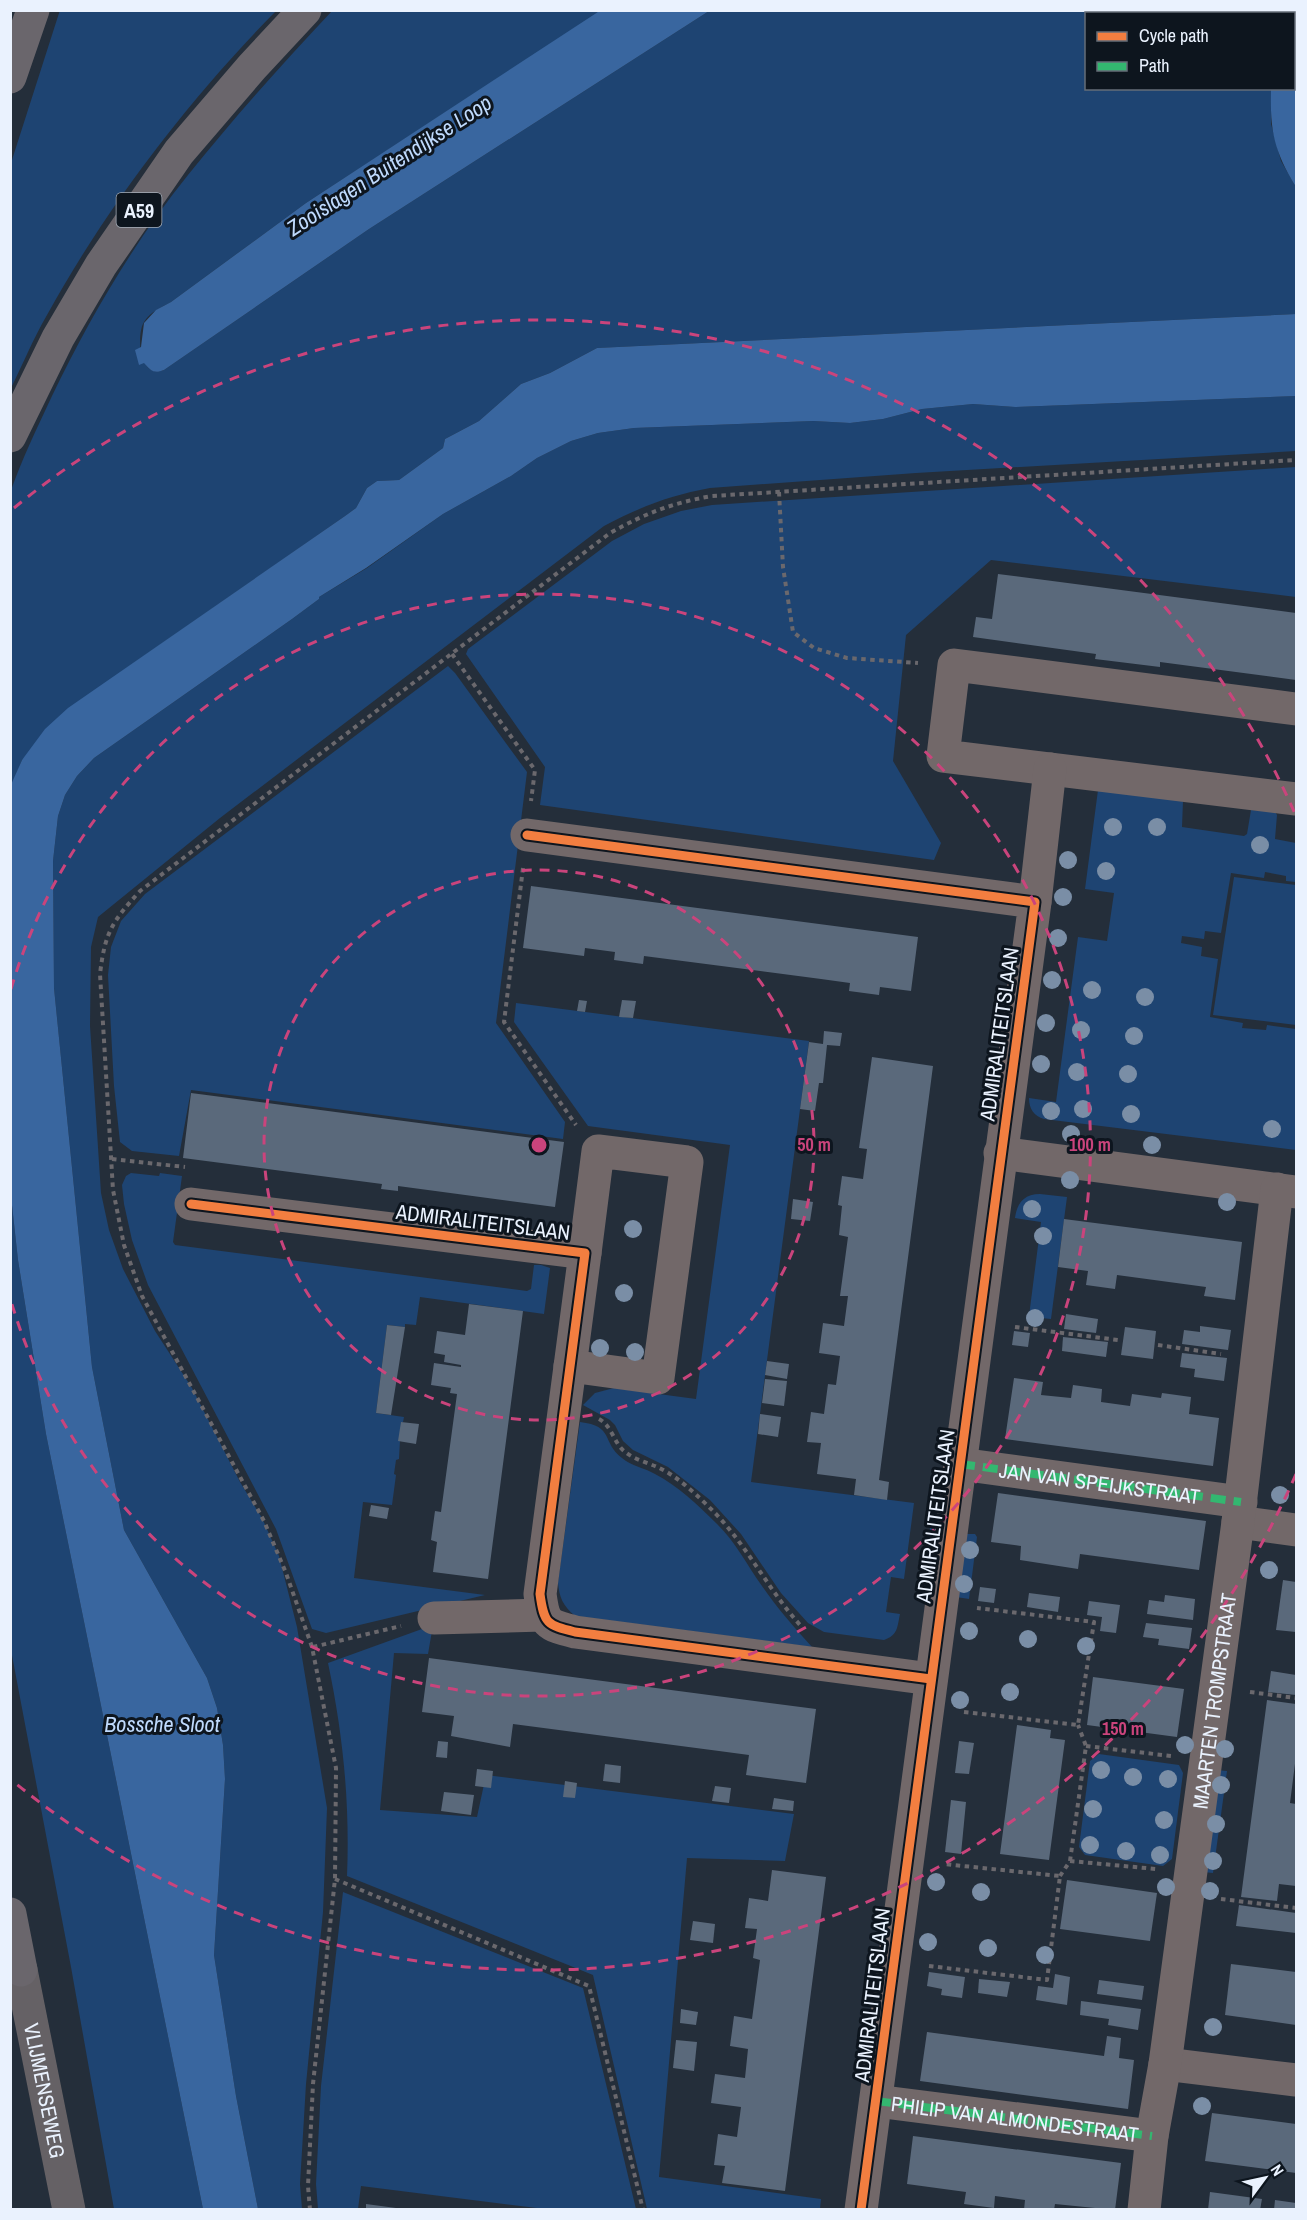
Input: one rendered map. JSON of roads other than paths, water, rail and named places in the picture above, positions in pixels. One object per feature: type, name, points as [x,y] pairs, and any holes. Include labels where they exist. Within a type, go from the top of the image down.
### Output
[{"type":"highway","points":[[10,77],[33,10]]},
{"type":"highway","name":"A59","points":[[10,436],[58,338],[101,266],[172,161],[252,67],[305,10]]},
{"type":"highway","points":[[10,1914],[21,1970]]},
{"type":"main road","name":"VLIJMENSEWEG","points":[[21,1970],[69,2210]]},
{"type":"street","points":[[1296,709],[954,665],[943,756],[1296,799]]},
{"type":"street","name":"ADMIRALITEITSLAAN","points":[[861,2210],[1035,902],[1050,769]]},
{"type":"street","points":[[527,835],[1035,902]]},
{"type":"street","points":[[570,1366],[658,1378],[687,1162],[598,1151],[585,1252]]},
{"type":"street","points":[[1000,1153],[1287,1190]]},
{"type":"street","name":"MAARTEN TROMPSTRAAT","points":[[1144,2210],[1152,2136],[1165,2064],[1239,1512],[1287,1190]]},
{"type":"street","name":"ADMIRALITEITSLAAN","points":[[191,1204],[585,1252],[540,1594],[543,1615]]},
{"type":"street","name":"JAN VAN SPEIJKSTRAAT","points":[[960,1464],[1239,1512],[1296,1530]]},
{"type":"street","points":[[434,1618],[543,1615],[553,1626],[575,1632],[929,1693]]},
{"type":"street","points":[[1165,2064],[1296,2080]]},
{"type":"street","name":"PHILIP VAN ALMONDESTRAAT","points":[[876,2101],[1152,2136]]},
{"type":"water","name":"Zooislagen Buitendijkse Loop","points":[[601,10],[709,11],[369,229],[164,370],[155,372],[144,363],[139,365],[135,350],[141,347],[144,323],[156,310],[171,302],[306,203]]},
{"type":"water","points":[[1296,21],[1296,187],[1278,151],[1271,104],[1271,90],[1295,90]]},
{"type":"water","name":"Bossche Sloot","points":[[1296,314],[1296,396],[1015,407],[973,404],[922,409],[883,419],[850,423],[813,421],[634,428],[598,433],[571,441],[537,458],[511,476],[443,514],[366,568],[319,597],[292,619],[94,758],[77,776],[65,795],[58,816],[53,861],[54,988],[92,1367],[124,1530],[207,1678],[217,1708],[223,1745],[225,1779],[214,1955],[236,2096],[258,2209],[203,2209],[46,1434],[18,1260],[10,1187],[10,787],[22,760],[45,729],[68,708],[356,508],[367,488],[377,481],[399,480],[443,448],[445,439],[479,421],[521,384],[550,373],[597,348]]}]
